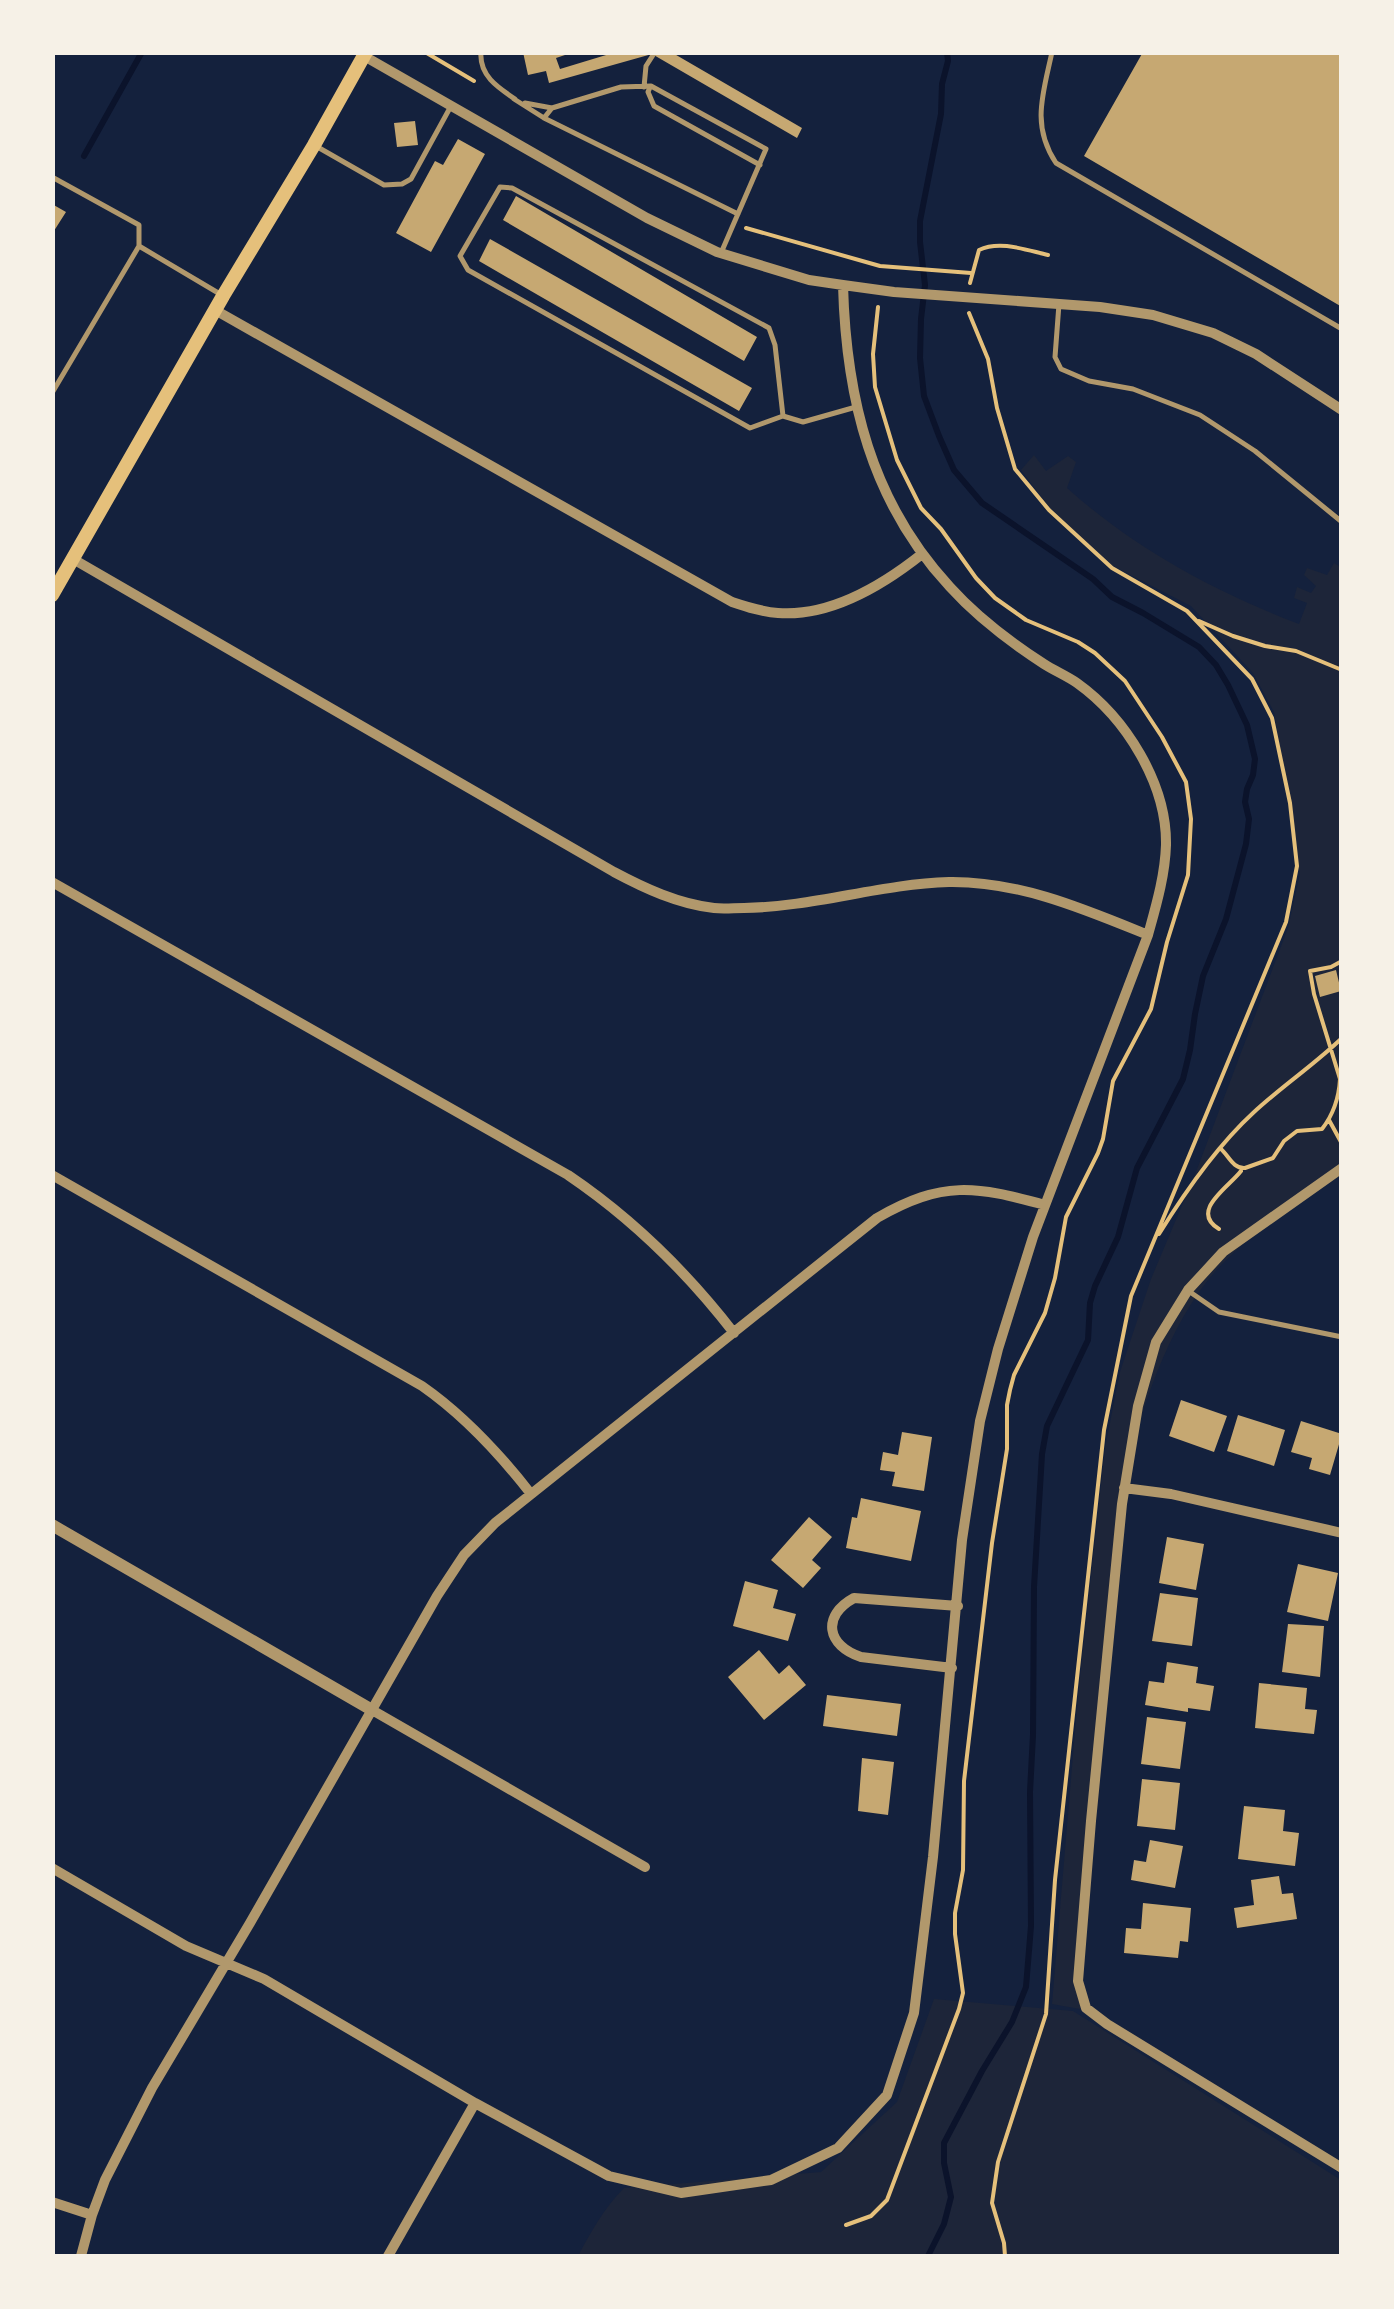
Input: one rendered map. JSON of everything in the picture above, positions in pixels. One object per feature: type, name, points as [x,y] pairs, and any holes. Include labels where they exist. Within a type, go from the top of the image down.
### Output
[{"type":"main road","points":[[52,595],[365,54]]},
{"type":"street","points":[[365,54],[647,218],[721,253],[809,280],[843,285],[1152,315],[1212,333],[1256,354],[1342,410]]},
{"type":"street","points":[[52,1868],[186,1946],[264,1980],[474,2103],[609,2176],[681,2193],[771,2180],[838,2148],[888,2094],[914,2013],[934,1858],[962,1540],[980,1422],[998,1349],[1045,1205],[1148,935],[1166,842],[1156,790],[1131,736],[1117,719],[1078,684],[1025,652],[979,616],[949,587],[910,536],[874,468],[856,408],[844,332],[843,285]]},
{"type":"street","points":[[215,310],[732,602],[782,614],[848,601],[922,554]]},
{"type":"street","points":[[73,559],[614,872],[670,898],[713,908],[756,908],[910,886],[986,884],[1059,900],[1148,935]]},
{"type":"street","points":[[52,882],[568,1174],[633,1223],[676,1263],[734,1333]]},
{"type":"street","points":[[1342,1168],[1222,1252],[1188,1290],[1156,1342],[1138,1406],[1124,1488],[1078,1981],[1086,2008],[1107,2024],[1342,2168]]},
{"type":"street","points":[[52,1174],[422,1386],[484,1438],[532,1494]]},
{"type":"street","points":[[81,2256],[105,2180],[131,2127],[464,1554],[495,1522],[877,1218],[928,1193],[984,1190],[1045,1205]]},
{"type":"street","points":[[1124,1488],[1171,1494],[1342,1533]]},
{"type":"street","points":[[52,1525],[645,1867]]},
{"type":"street","points":[[952,1668],[849,1653],[833,1636],[833,1624],[844,1603],[854,1598],[958,1606]]},
{"type":"street","points":[[388,2256],[474,2103]]},
{"type":"street","points":[[52,2202],[92,2215]]},
{"type":"lane","points":[[480,52],[480,66],[488,79],[544,118],[738,214]]},
{"type":"lane","points":[[655,52],[646,66],[647,88],[654,106],[760,164]]},
{"type":"lane","points":[[722,52],[733,52]]},
{"type":"lane","points":[[1052,52],[1039,114],[1045,146],[1056,163],[1342,329]]},
{"type":"lane","points":[[514,98],[552,108],[621,88],[647,88],[766,149],[721,253]]},
{"type":"lane","points":[[314,145],[384,185],[402,184],[412,179],[451,106]]},
{"type":"lane","points":[[544,118],[552,108]]},
{"type":"lane","points":[[52,176],[139,225],[139,246],[52,393]]},
{"type":"lane","points":[[782,416],[775,344],[769,328],[512,188],[500,187],[460,256],[468,270],[750,428],[782,416],[803,422],[856,408]]},
{"type":"lane","points":[[139,246],[223,296]]},
{"type":"lane","points":[[1059,304],[1055,357],[1061,369],[1089,381],[1133,389],[1200,415],[1255,450],[1342,522]]},
{"type":"lane","points":[[1188,1290],[1220,1312],[1342,1337]]},
{"type":"path","points":[[1005,2256],[992,2203],[998,2162],[1046,2014],[1055,1880],[1104,1430],[1131,1296],[1286,922],[1297,866],[1290,803],[1272,718],[1252,679],[1186,611],[1112,568],[1049,510],[1014,469],[996,408],[988,359],[970,318],[971,273],[979,250],[988,246],[1048,255]]},
{"type":"path","points":[[880,266],[971,273]]},
{"type":"path","points":[[1195,620],[1264,646],[1296,651],[1342,670]]},
{"type":"path","points":[[1221,1149],[1233,1164],[1245,1168],[1273,1158],[1288,1136],[1322,1128],[1329,1119],[1341,1084],[1310,971],[1342,962]]},
{"type":"path","points":[[1153,1244],[1178,1204],[1252,1114],[1342,1038]]},
{"type":"path","points":[[1329,1119],[1341,1142]]},
{"type":"path","points":[[1219,1229],[1210,1222],[1207,1212],[1245,1168]]},
{"type":"shaded area","points":[[1034,455],[1046,471],[1068,456],[1076,462],[1067,488],[1148,549],[1206,583],[1299,624],[1307,603],[1294,598],[1297,587],[1311,593],[1316,586],[1304,575],[1307,568],[1327,575],[1334,563],[1342,568],[1341,1168],[1250,1238],[1203,1286],[1172,1339],[1147,1398],[1123,1486],[1080,2009],[1052,2004],[1078,1696],[1105,1448],[1120,1372],[1151,1279],[1196,1172],[1288,928],[1300,874],[1274,712],[1253,673],[1191,606],[1113,566],[1050,508],[1021,470]]},
{"type":"shaded area","points":[[934,1999],[1073,2011],[1341,2180],[1341,2256],[578,2256],[604,2212],[624,2188],[821,2172],[897,2102]]},
{"type":"building","points":[[523,52],[574,52],[556,58],[560,69],[616,52],[671,52],[802,128],[797,138],[652,54],[549,83],[546,71],[528,75]]},
{"type":"building","points":[[1143,52],[1342,52],[1342,307],[1084,156]]},
{"type":"building","points":[[415,121],[418,145],[397,147],[394,123]]},
{"type":"building","points":[[458,139],[485,154],[431,252],[396,233],[435,161],[443,165]]},
{"type":"building","points":[[516,196],[757,337],[744,361],[503,220]]},
{"type":"building","points":[[52,204],[66,212],[52,234]]},
{"type":"building","points":[[490,239],[752,388],[739,411],[479,261]]},
{"type":"building","points":[[1336,970],[1341,991],[1320,997],[1315,976]]},
{"type":"building","points":[[1181,1400],[1227,1416],[1214,1452],[1169,1436]]},
{"type":"building","points":[[1238,1415],[1285,1430],[1274,1466],[1227,1451]]},
{"type":"building","points":[[1301,1421],[1342,1434],[1330,1475],[1309,1469],[1312,1458],[1291,1452]]},
{"type":"building","points":[[902,1432],[932,1437],[924,1491],[892,1486],[895,1472],[880,1470],[883,1452],[898,1455]]},
{"type":"building","points":[[861,1498],[921,1511],[911,1561],[846,1548],[852,1517],[857,1518]]},
{"type":"building","points":[[809,1517],[832,1537],[812,1560],[821,1568],[803,1588],[771,1560]]},
{"type":"building","points":[[1167,1537],[1204,1544],[1196,1590],[1159,1583]]},
{"type":"building","points":[[1298,1564],[1338,1573],[1328,1621],[1287,1612]]},
{"type":"building","points":[[745,1581],[778,1590],[773,1608],[796,1614],[788,1641],[733,1626]]},
{"type":"building","points":[[1160,1593],[1198,1598],[1192,1646],[1152,1641]]},
{"type":"building","points":[[1288,1624],[1324,1626],[1320,1677],[1282,1672]]},
{"type":"building","points":[[759,1650],[779,1674],[789,1665],[806,1685],[764,1720],[728,1677]]},
{"type":"building","points":[[1167,1662],[1198,1667],[1196,1683],[1214,1686],[1210,1711],[1188,1708],[1188,1712],[1145,1705],[1149,1681],[1164,1683]]},
{"type":"building","points":[[1259,1683],[1307,1688],[1305,1709],[1317,1710],[1314,1734],[1255,1728]]},
{"type":"building","points":[[827,1695],[901,1704],[897,1736],[823,1726]]},
{"type":"building","points":[[1147,1717],[1186,1722],[1180,1769],[1141,1764]]},
{"type":"building","points":[[862,1758],[894,1762],[888,1815],[858,1811]]},
{"type":"building","points":[[1142,1779],[1180,1783],[1175,1830],[1137,1826]]},
{"type":"building","points":[[1244,1806],[1285,1810],[1283,1831],[1299,1833],[1295,1866],[1238,1859]]},
{"type":"building","points":[[1150,1840],[1183,1846],[1175,1888],[1131,1880],[1134,1860],[1146,1862]]},
{"type":"building","points":[[1279,1876],[1282,1894],[1293,1893],[1297,1919],[1237,1928],[1234,1908],[1254,1905],[1251,1880]]},
{"type":"building","points":[[1143,1903],[1191,1908],[1188,1942],[1180,1941],[1178,1958],[1124,1953],[1126,1928],[1141,1929]]},
{"type":"waterway","points":[[84,156],[142,52]]},
{"type":"waterway","points":[[928,2256],[944,2224],[951,2197],[944,2143],[1012,2022],[1026,1987],[1031,1926],[1034,1587],[1047,1426],[1088,1340],[1090,1303],[1118,1237],[1137,1168],[1183,1079],[1203,976],[1226,919],[1246,844],[1249,819],[1245,802],[1255,759],[1247,725],[1228,685],[1199,647],[1112,597],[1093,579],[982,503],[954,470],[939,436],[924,396],[920,358],[925,285],[920,221],[941,114],[947,52]]}]
